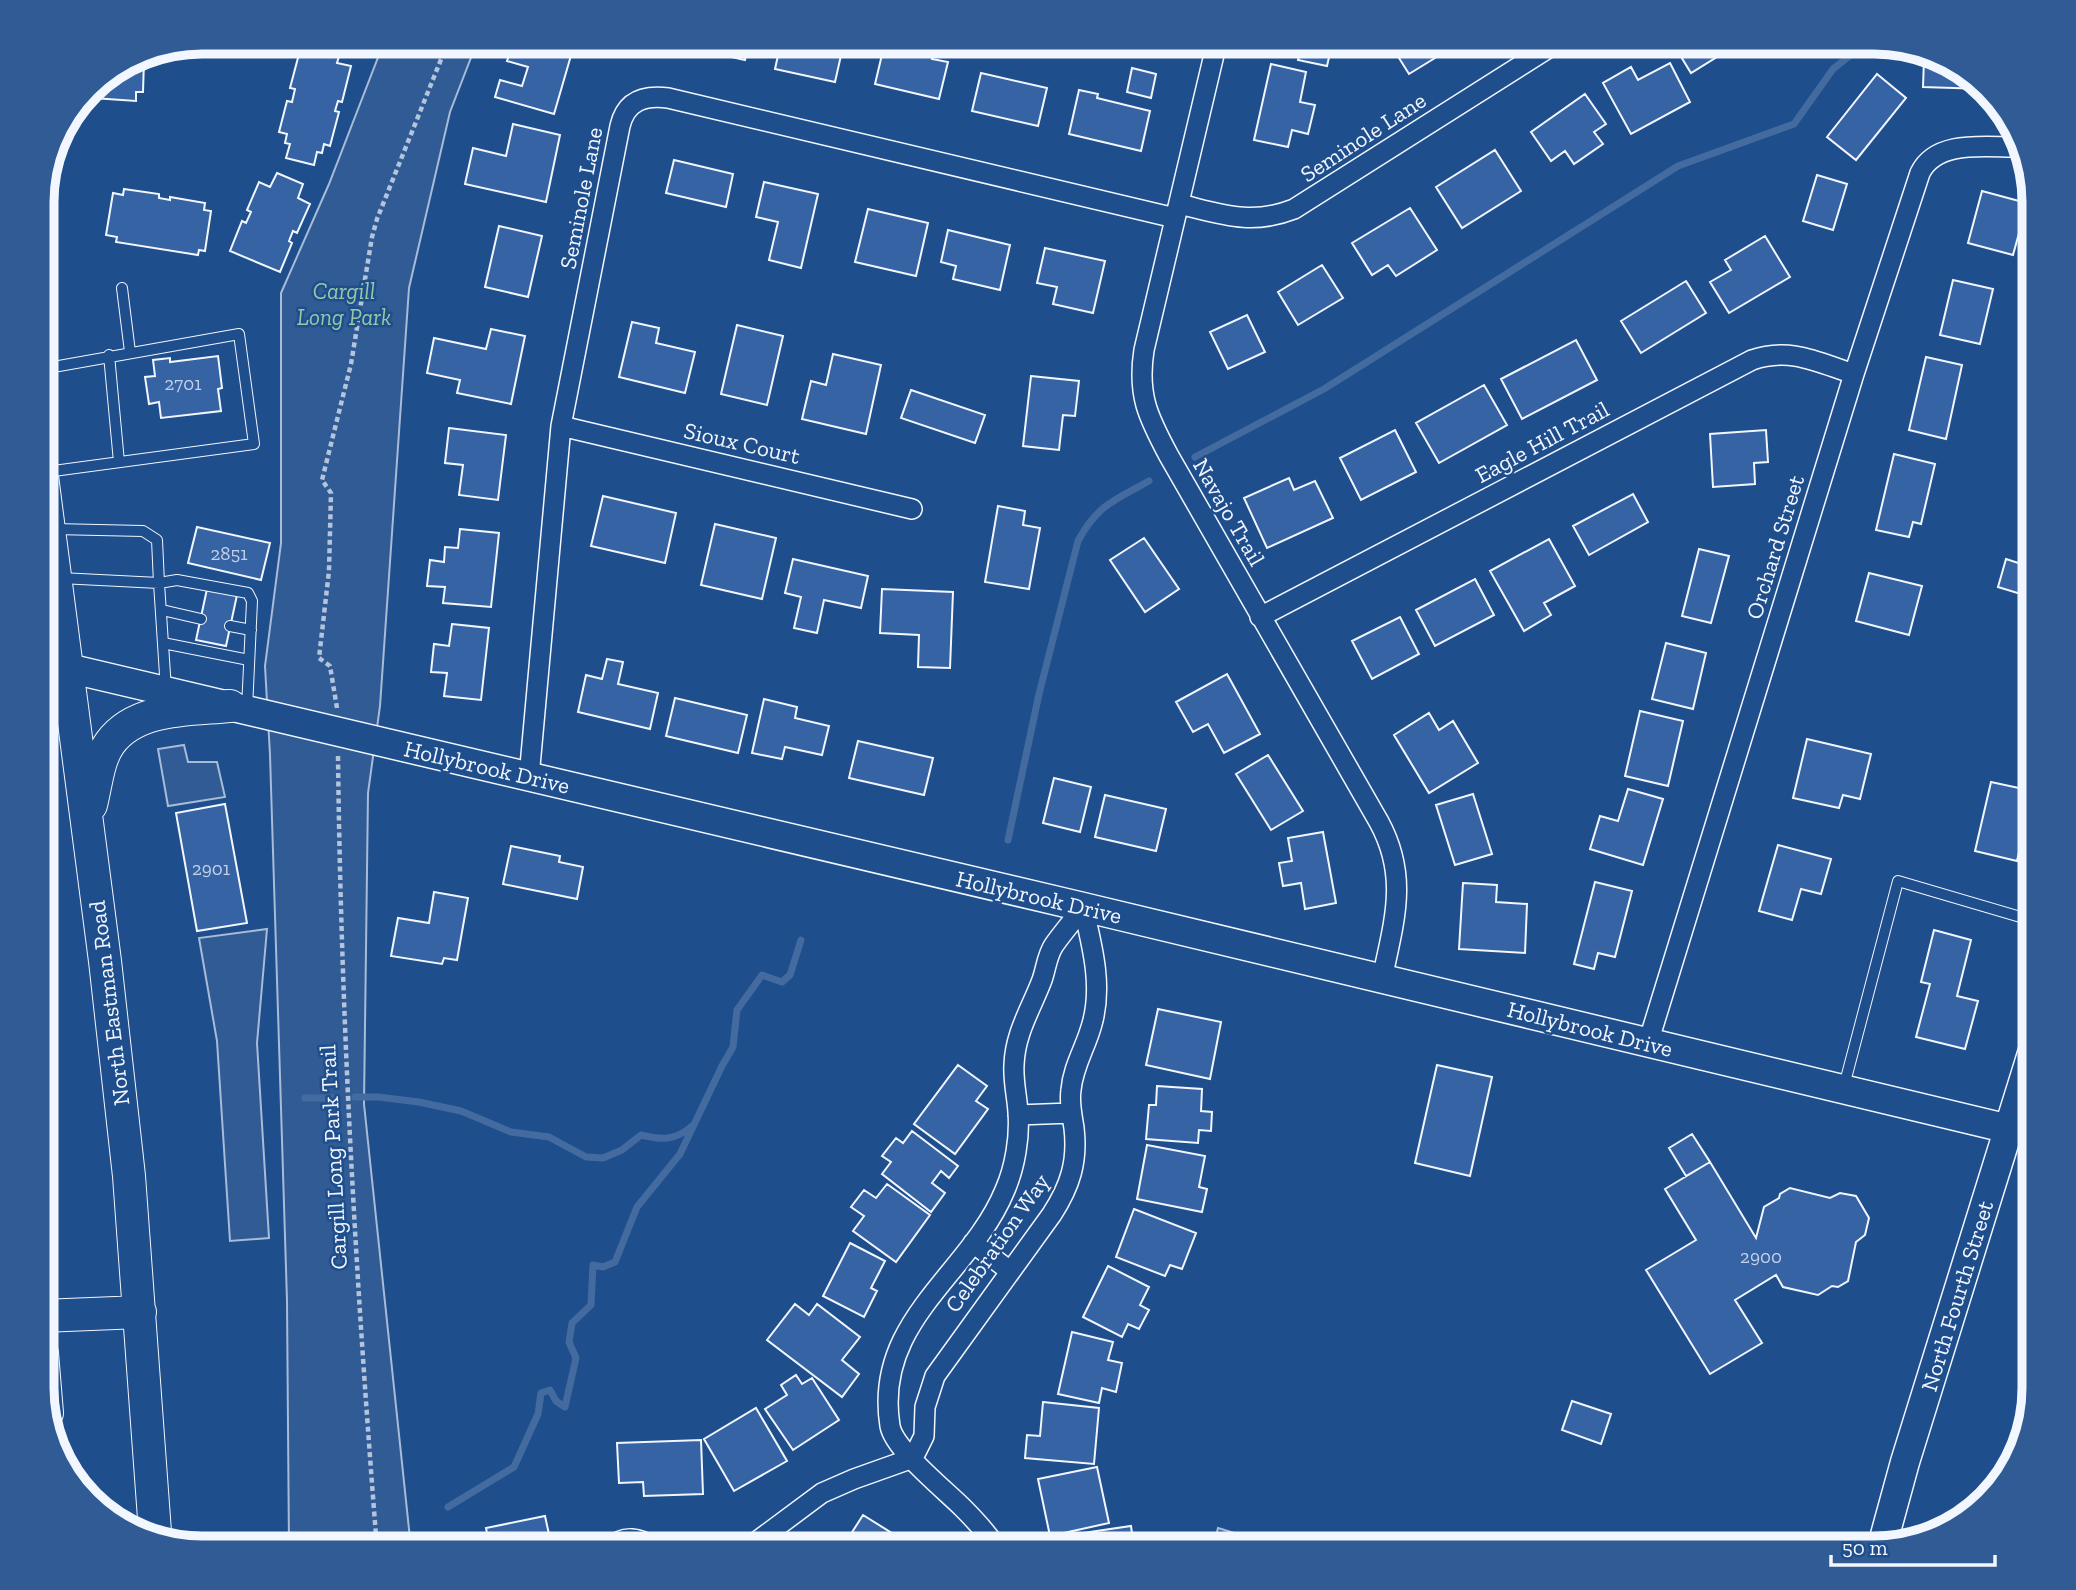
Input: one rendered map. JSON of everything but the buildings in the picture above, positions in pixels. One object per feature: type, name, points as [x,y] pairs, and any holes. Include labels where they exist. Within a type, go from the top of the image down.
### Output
[{"type":"main road","name":"North Eastman Road","points":[[55,569],[55,665],[87,823],[129,1176],[155,1528]]},
{"type":"main road","name":"Hollybrook Drive","points":[[55,665],[1083,907],[2021,1132]]},
{"type":"main road","points":[[87,823],[102,760],[109,744],[118,735],[144,718],[239,708]]},
{"type":"main road","name":"North Fourth Street","points":[[1885,1535],[1905,1462],[2021,1132]]},
{"type":"main road","points":[[55,1315],[140,1312]]},
{"type":"street","name":"Navajo Trail","points":[[1214,54],[1144,350],[1141,376],[1143,394],[1149,414],[1169,456],[1391,846],[1397,872],[1398,897],[1382,979]]},
{"type":"street","name":"Seminole Lane","points":[[529,777],[561,426],[621,120],[628,107],[649,97],[668,98],[1177,211],[1249,219],[1272,217],[1294,209],[1539,54]]},
{"type":"street","name":"Orchard Street","points":[[1648,1043],[1854,374],[1917,179],[1925,163],[1937,154],[1955,149],[2011,148]]},
{"type":"street","name":"Eagle Hill Trail","points":[[1260,617],[1752,360],[1770,354],[1790,354],[1854,374]]},
{"type":"street","name":"Sioux Court","points":[[561,426],[912,509]]},
{"type":"street","name":"Celebration Way","points":[[913,1458],[924,1436],[925,1407],[935,1377],[1068,1187],[1075,1165],[1070,1091],[1073,1072],[1091,1028],[1095,1007],[1096,964],[1083,907]]},
{"type":"street","name":"Celebration Way","points":[[988,1536],[892,1437],[888,1395],[894,1360],[916,1315],[989,1220],[1009,1180],[1018,1115],[1013,1068],[1017,1038],[1043,977],[1052,947],[1083,907]]},
{"type":"street","points":[[1018,1115],[1071,1113]]},
{"type":"street","points":[[973,1242],[1010,1271]]},
{"type":"street","points":[[764,1536],[822,1493],[913,1458]]},
{"type":"lane","points":[[122,288],[130,352]]},
{"type":"lane","points":[[55,366],[239,334],[254,444],[55,472]]},
{"type":"lane","points":[[109,355],[119,462]]},
{"type":"lane","points":[[55,528],[143,531],[157,540],[166,691]]},
{"type":"lane","points":[[56,577],[159,583],[177,580],[248,593],[252,601],[249,660],[239,708]]},
{"type":"lane","points":[[162,610],[201,618]]},
{"type":"lane","points":[[230,626],[251,630]]},
{"type":"lane","points":[[163,643],[249,660]]},
{"type":"lane","points":[[1843,1089],[1898,881],[2022,917]]},
{"type":"path","points":[[337,701],[330,666],[319,659],[329,571],[331,493],[322,480],[351,364],[374,228],[443,55]]},
{"type":"path","name":"Cargill Long Park Trail","points":[[338,764],[343,1004],[356,1273],[376,1536]]},
{"type":"shaded area","name":"Cargill Long Park","points":[[379,55],[472,55],[450,112],[409,288],[380,706],[368,793],[364,1104],[410,1536],[289,1536],[287,1301],[265,666],[281,543],[281,293],[329,184]]},
{"type":"shaded area","points":[[184,745],[188,762],[217,762],[225,797],[168,806],[158,749]]},
{"type":"shaded area","points":[[267,929],[257,1043],[269,1238],[230,1241],[217,1041],[199,938]]},
{"type":"shaded area","points":[[1218,1528],[1244,1536],[1216,1536]]},
{"type":"waterway","points":[[1195,457],[1324,389],[1678,166],[1794,124],[1833,69],[1852,54]]},
{"type":"waterway","points":[[1008,840],[1039,694],[1078,541],[1100,511],[1149,481]]},
{"type":"waterway","points":[[448,1507],[514,1467],[538,1414],[541,1393],[550,1390],[556,1401],[565,1407],[576,1358],[569,1342],[572,1323],[591,1305],[593,1265],[603,1267],[615,1262],[637,1207],[680,1154],[733,1047],[737,1010],[762,975],[782,982],[790,975],[801,940]]},
{"type":"waterway","points":[[355,1097],[419,1102],[461,1111],[511,1132],[549,1137],[586,1157],[603,1158],[622,1150],[641,1135],[668,1138],[692,1126]]},
{"type":"waterway","points":[[305,1098],[335,1098]]}]
